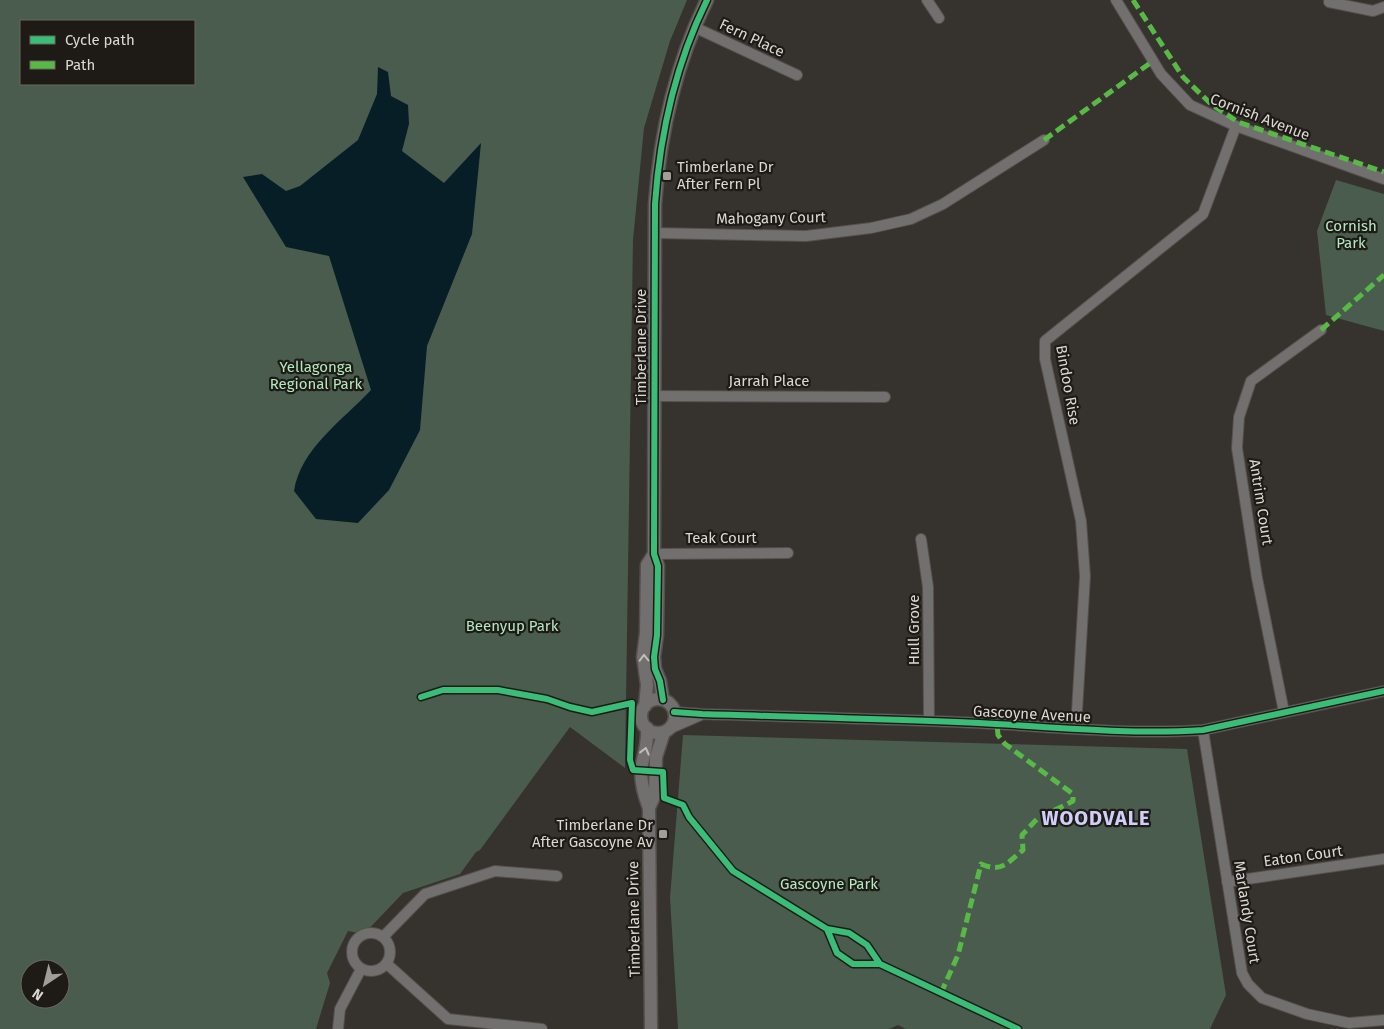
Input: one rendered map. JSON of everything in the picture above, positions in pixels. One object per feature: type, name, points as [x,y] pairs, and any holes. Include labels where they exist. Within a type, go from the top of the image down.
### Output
[{"type":"street","name":"Timberlane Drive","points":[[663,700],[654,658],[657,635],[658,566],[654,554],[653,396],[654,233],[657,167],[673,86],[694,27],[707,0]]},
{"type":"street","points":[[927,0],[939,18]]},
{"type":"street","name":"Cornish Avenue","points":[[1116,0],[1161,74],[1190,105],[1236,126],[1384,179]]},
{"type":"street","points":[[1328,2],[1373,11],[1384,6]]},
{"type":"street","name":"Fern Place","points":[[694,27],[797,75]]},
{"type":"street","name":"Bindoo Rise","points":[[1076,728],[1085,576],[1081,521],[1045,359],[1045,341],[1202,214],[1236,126]]},
{"type":"street","name":"Mahogany Court","points":[[654,233],[806,236],[871,228],[911,219],[943,204],[1044,140]]},
{"type":"street","name":"Antrim Court","points":[[1284,712],[1254,559],[1237,448],[1239,417],[1251,381],[1321,330]]},
{"type":"street","name":"Jarrah Place","points":[[653,396],[885,397]]},
{"type":"street","name":"Hull Grove","points":[[921,539],[928,587],[929,721]]},
{"type":"street","name":"Teak Court","points":[[654,554],[788,553]]},
{"type":"street","name":"Timberlane Drive","points":[[645,706],[647,685],[643,658],[646,633],[647,565],[654,554]]},
{"type":"street","name":"Gascoyne Avenue","points":[[674,712],[929,721],[1140,732],[1203,730],[1384,691]]},
{"type":"street","points":[[653,700],[663,700],[672,707],[674,721],[667,730],[655,732],[647,728],[641,715],[645,706],[653,700]]},
{"type":"street","name":"Gascoyne Avenue","points":[[667,730],[702,714]]},
{"type":"street","name":"Timberlane Drive","points":[[647,728],[648,741],[641,770],[644,794],[649,808],[651,1029]]},
{"type":"street","name":"Timberlane Drive","points":[[649,808],[655,794],[656,757],[667,730]]},
{"type":"street","name":"Marlandy Court","points":[[1203,730],[1242,973],[1248,984],[1262,998],[1336,1022],[1365,1023],[1384,1020]]},
{"type":"street","name":"Eaton Court","points":[[1227,882],[1384,859]]},
{"type":"street","points":[[383,936],[425,894],[496,871],[557,876]]},
{"type":"street","points":[[369,933],[383,936],[390,948],[391,954],[387,964],[376,971],[369,972],[361,969],[352,958],[352,951],[357,939],[369,933]]},
{"type":"street","points":[[387,964],[448,1019],[542,1029]]},
{"type":"street","points":[[338,1029],[340,1008],[361,969]]},
{"type":"green space","name":"Yellagonga Regional Park","points":[[0,0],[687,0],[670,41],[644,128],[633,240],[625,768],[570,727],[480,850],[476,852],[460,874],[403,893],[364,934],[348,931],[327,973],[330,983],[316,1029],[0,1029]]},
{"type":"green space","name":"Cornish Park","points":[[1336,180],[1384,194],[1384,331],[1326,315],[1317,231]]},
{"type":"green space","name":"Gascoyne Park","points":[[683,735],[1187,749],[1226,995],[1210,1029],[906,1029],[898,1025],[889,1029],[678,1029],[670,898]]},
{"type":"water","points":[[378,67],[388,72],[391,96],[408,105],[409,124],[402,151],[444,183],[481,143],[472,234],[427,346],[420,430],[389,490],[358,523],[316,519],[294,491],[298,476],[314,448],[371,390],[329,256],[286,247],[243,177],[262,174],[286,191],[300,186],[358,140],[377,94]]},
{"type":"marked path","points":[[1133,0],[1183,77],[1211,104],[1238,122],[1384,172]]},
{"type":"marked path","points":[[1044,140],[1153,61]]},
{"type":"marked path","points":[[1321,330],[1384,275]]},
{"type":"marked path","points":[[941,993],[958,955],[981,864],[988,867],[999,867],[1008,863],[1023,850],[1022,835],[1037,819],[1073,801],[1073,794],[1005,744],[998,735],[997,724]]},
{"type":"cycle path","points":[[663,700],[654,657],[657,635],[658,566],[654,554],[655,204],[661,151],[671,100],[686,49],[707,0]]},
{"type":"cycle path","points":[[421,697],[443,690],[498,690],[547,699],[592,712],[632,703],[630,760],[633,770],[663,772],[664,798],[683,805],[689,817],[733,871],[827,929],[849,933],[867,945],[880,964]]},
{"type":"cycle path","points":[[674,712],[979,723],[1147,732],[1203,730],[1384,691]]},
{"type":"cycle path","points":[[827,929],[837,953],[853,964],[880,964],[1018,1029]]},
{"type":"place","name":"Timberlane Dr After Fern Pl","points":[[667,176]]},
{"type":"place","name":"Timberlane Dr After Gascoyne Av","points":[[663,834]]},
{"type":"district","name":"WOODVALE","points":[[1096,818]]},
{"type":"park label","name":"Beenyup Park","points":[[512,626]]}]
